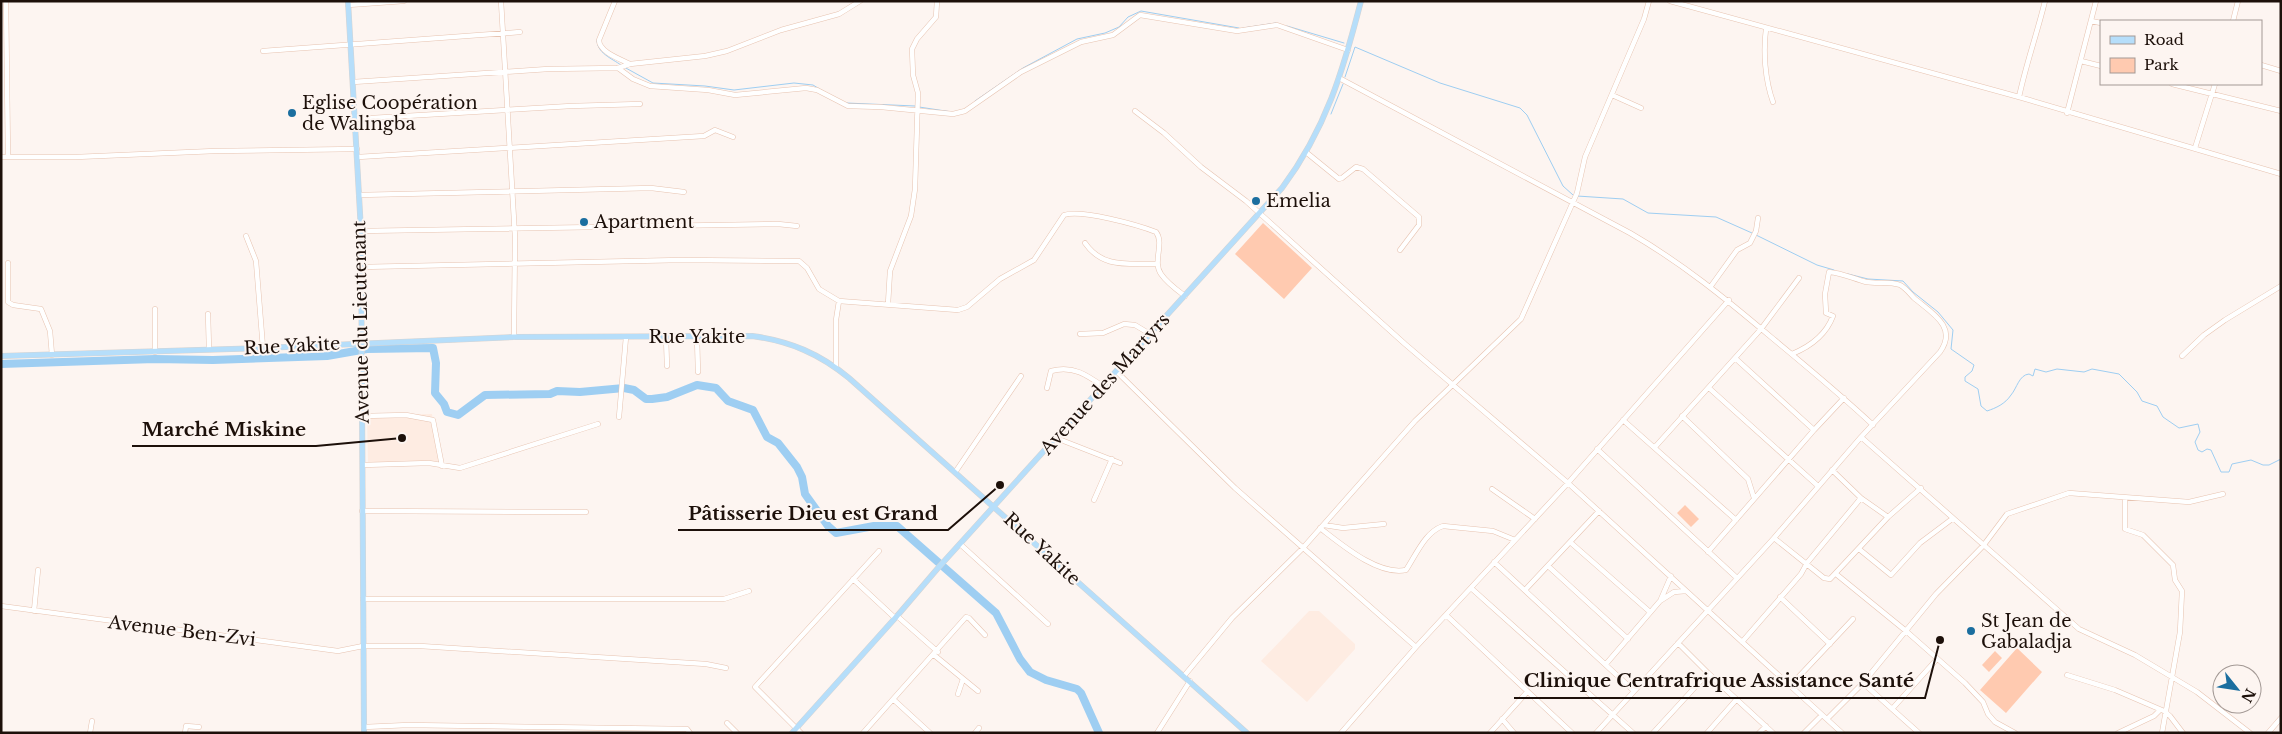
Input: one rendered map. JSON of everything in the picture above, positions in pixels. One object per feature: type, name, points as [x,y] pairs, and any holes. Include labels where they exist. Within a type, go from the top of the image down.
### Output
[{"type":"main road","name":"Avenue des Martyrs","points":[[792,733],[944,561],[1282,188],[1307,153],[1324,121],[1340,78],[1361,1]]},
{"type":"main road","name":"Avenue du Lieutenant","points":[[348,3],[352,44],[361,231],[364,730]]},
{"type":"main road","name":"Rue Yakite","points":[[1,356],[156,352],[514,337],[752,336],[770,338],[804,348],[836,367],[956,471],[1247,733]]},
{"type":"street","points":[[6,1],[4,38],[8,156]]},
{"type":"street","points":[[348,3],[404,1]]},
{"type":"street","points":[[501,1],[514,227],[514,337]]},
{"type":"street","points":[[615,1],[599,44],[604,50],[628,65]]},
{"type":"street","points":[[353,82],[548,69],[618,68],[628,65],[705,56],[727,51],[782,30],[839,14],[860,1]]},
{"type":"street","points":[[888,304],[890,270],[911,216],[915,189],[918,93],[913,76],[912,50],[917,39],[936,17],[937,1]]},
{"type":"street","points":[[1184,676],[1232,618],[1302,549],[1410,427],[1520,319],[1573,201],[1586,157],[1644,19],[1649,1]]},
{"type":"street","points":[[1670,1],[1766,29],[2019,97],[2067,113],[2281,174]]},
{"type":"street","points":[[2019,97],[2027,61],[2035,40],[2045,1]]},
{"type":"street","points":[[2067,113],[2096,1]]},
{"type":"street","points":[[2232,20],[2238,1]]},
{"type":"street","points":[[618,68],[633,79],[650,86],[708,90],[735,95],[806,88],[817,90],[848,106],[953,114],[965,112],[1021,72],[1081,42],[1113,35],[1140,15],[1239,32],[1277,25],[1348,50]]},
{"type":"street","points":[[2091,21],[2100,23]]},
{"type":"street","points":[[1766,29],[1764,42],[1767,75],[1774,102]]},
{"type":"street","points":[[263,50],[520,32]]},
{"type":"street","points":[[2081,61],[2100,66]]},
{"type":"street","points":[[2262,65],[2281,71]]},
{"type":"street","points":[[1340,78],[1573,201],[1667,255],[1729,300],[1873,425]]},
{"type":"street","points":[[2176,85],[2281,111]]},
{"type":"street","points":[[2195,148],[2215,85]]},
{"type":"street","points":[[1612,95],[1641,108]]},
{"type":"street","points":[[355,119],[640,104]]},
{"type":"street","points":[[1135,112],[1164,133],[1201,167],[1246,201],[1405,344],[1568,483],[1842,733]]},
{"type":"street","points":[[358,157],[704,136],[715,130],[733,137]]},
{"type":"street","points":[[1,157],[76,157],[215,151],[357,149]]},
{"type":"street","points":[[1307,153],[1339,179],[1356,167],[1363,169],[1419,217],[1420,225],[1400,250]]},
{"type":"street","points":[[360,195],[651,188],[684,192]]},
{"type":"street","points":[[361,267],[515,262],[551,264],[681,260],[799,261],[808,268],[819,289],[839,301],[952,310],[963,309],[1000,279],[1034,260],[1059,220],[1064,215],[1070,213],[1113,220],[1156,232],[1160,238],[1157,264],[1161,275],[1184,296]]},
{"type":"street","points":[[1711,286],[1737,250],[1750,243],[1754,238],[1758,218]]},
{"type":"street","points":[[361,231],[514,227],[778,224],[797,226]]},
{"type":"street","points":[[246,236],[256,262],[263,348]]},
{"type":"street","points":[[1085,243],[1092,254],[1105,261],[1157,264]]},
{"type":"street","points":[[8,263],[8,302],[11,305],[41,309],[50,332],[52,355]]},
{"type":"street","points":[[1596,733],[1774,538],[1861,437],[1908,390],[1945,345],[1945,328],[1927,307],[1900,285],[1886,282],[1867,282],[1829,272],[1825,306],[1826,313],[1832,316],[1830,322],[1814,342],[1792,354]]},
{"type":"street","points":[[1655,447],[1761,329],[1799,278]]},
{"type":"street","points":[[2182,356],[2204,336],[2226,320],[2281,286]]},
{"type":"street","points":[[1341,733],[1416,647],[1568,483],[1729,300]]},
{"type":"street","points":[[836,367],[836,320],[839,301]]},
{"type":"street","points":[[155,309],[156,352]]},
{"type":"street","points":[[208,314],[209,349]]},
{"type":"street","points":[[1080,334],[1103,333],[1124,324],[1135,325],[1150,334]]},
{"type":"street","points":[[620,417],[626,337]]},
{"type":"street","points":[[666,337],[667,366]]},
{"type":"street","points":[[697,337],[698,372]]},
{"type":"street","points":[[1735,358],[1814,430]]},
{"type":"street","points":[[1047,388],[1051,371],[1065,369],[1079,370],[1104,386]]},
{"type":"street","points":[[1117,372],[1235,488],[1302,549],[1416,647]]},
{"type":"street","points":[[956,471],[1021,376]]},
{"type":"street","points":[[1708,388],[1818,486]]},
{"type":"street","points":[[1708,552],[1844,398]]},
{"type":"street","points":[[363,416],[406,415],[433,420],[442,466]]},
{"type":"street","points":[[1682,416],[1748,479],[1754,498]]},
{"type":"street","points":[[1623,420],[1736,520]]},
{"type":"street","points":[[363,465],[429,464],[460,468],[598,424]]},
{"type":"street","points":[[1861,437],[2081,631],[2134,655],[2197,692],[2250,733]]},
{"type":"street","points":[[1056,438],[1120,463]]},
{"type":"street","points":[[1597,449],[1737,578]]},
{"type":"street","points":[[1094,500],[1112,459]]},
{"type":"street","points":[[1832,470],[1861,498],[1888,517]]},
{"type":"street","points":[[1774,538],[1824,578],[1830,578],[1836,574],[1888,517],[1921,488]]},
{"type":"street","points":[[1492,489],[1535,519]]},
{"type":"street","points":[[1827,719],[1863,683],[1936,594],[1983,546],[2007,514],[2067,494],[2191,502],[2223,494]]},
{"type":"street","points":[[1742,642],[1801,574],[1807,563],[1861,498]]},
{"type":"street","points":[[2125,498],[2125,528],[2143,535],[2173,565],[2175,580],[2181,589],[2180,632],[2172,677],[2162,711],[2162,733]]},
{"type":"street","points":[[362,511],[586,512]]},
{"type":"street","points":[[1526,590],[1598,511]]},
{"type":"street","points":[[1858,549],[1892,574],[1920,543],[1952,518]]},
{"type":"street","points":[[1322,527],[1343,528],[1384,524]]},
{"type":"street","points":[[1322,527],[1368,561],[1382,568],[1397,571],[1406,570],[1419,548],[1436,528],[1443,526],[1493,531],[1515,540]]},
{"type":"street","points":[[1570,542],[1650,612]]},
{"type":"street","points":[[960,544],[1048,624]]},
{"type":"street","points":[[801,733],[755,687],[879,551]]},
{"type":"street","points":[[1494,562],[1634,690]]},
{"type":"street","points":[[1548,566],[1628,639]]},
{"type":"street","points":[[34,611],[38,570]]},
{"type":"street","points":[[1836,574],[1937,659],[1983,702],[1992,719],[2014,733]]},
{"type":"street","points":[[1660,601],[1671,576]]},
{"type":"street","points":[[853,579],[978,691]]},
{"type":"street","points":[[1471,588],[1633,733]]},
{"type":"street","points":[[363,598],[724,598],[750,591]]},
{"type":"street","points":[[1606,664],[1660,601],[1674,592],[1686,591]]},
{"type":"street","points":[[1780,597],[1830,644]]},
{"type":"street","name":"Avenue Ben-Zvi","points":[[1,606],[338,651],[364,646],[420,646],[706,664],[726,668]]},
{"type":"street","points":[[1446,615],[1572,733]]},
{"type":"street","points":[[863,733],[936,654],[966,617],[985,635]]},
{"type":"street","points":[[1790,686],[1853,619]]},
{"type":"street","points":[[1678,642],[1736,700],[1773,733]]},
{"type":"street","points":[[1892,709],[1937,659]]},
{"type":"street","points":[[1653,733],[1708,673]]},
{"type":"street","points":[[2067,675],[2115,690],[2162,711],[2183,733]]},
{"type":"street","points":[[958,694],[963,679]]},
{"type":"street","points":[[1157,733],[1190,681]]},
{"type":"street","points":[[1863,683],[1919,733]]},
{"type":"street","points":[[1490,733],[1528,692]]},
{"type":"street","points":[[894,700],[930,733]]},
{"type":"street","points":[[1707,733],[1736,700]]},
{"type":"street","points":[[2118,733],[2162,711]]},
{"type":"street","points":[[1804,733],[1822,715]]},
{"type":"street","points":[[2268,733],[2281,718]]},
{"type":"street","points":[[1502,719],[1514,733]]},
{"type":"street","points":[[90,733],[92,722]]},
{"type":"street","points":[[727,723],[737,733]]},
{"type":"street","points":[[364,730],[408,724],[644,731],[687,729],[690,733]]},
{"type":"street","points":[[185,733],[186,726],[199,728]]},
{"type":"street","points":[[484,726],[484,733]]},
{"type":"street","points":[[1760,733],[1766,726]]},
{"type":"street","points":[[975,733],[979,728]]},
{"type":"shaded area","points":[[432,414],[441,461],[368,463],[367,415]]},
{"type":"shaded area","points":[[1309,611],[1319,611],[1355,644],[1355,649],[1307,702],[1261,661]]},
{"type":"green space","points":[[1263,223],[1312,268],[1284,299],[1235,254]]},
{"type":"green space","points":[[1685,505],[1699,519],[1691,527],[1677,513]]},
{"type":"green space","points":[[2017,648],[2042,672],[2006,713],[1980,690]]},
{"type":"green space","points":[[1995,651],[2002,658],[1989,672],[1982,665]]},
{"type":"waterway","points":[[975,101],[1023,68],[1077,39],[1105,33],[1119,27],[1128,17],[1141,11],[1239,28]]},
{"type":"waterway","points":[[1243,28],[1276,23]]},
{"type":"waterway","points":[[1287,26],[1344,43]]},
{"type":"waterway","points":[[597,40],[602,52],[621,65]]},
{"type":"waterway","points":[[1345,77],[1355,47],[1440,83],[1520,108],[1527,115],[1563,186],[1573,195]]},
{"type":"waterway","points":[[624,67],[653,83],[734,90],[794,83],[813,85],[823,91]]},
{"type":"waterway","points":[[1331,114],[1343,84]]},
{"type":"waterway","points":[[846,103],[915,106]]},
{"type":"waterway","points":[[919,107],[952,112]]},
{"type":"waterway","points":[[1577,196],[1623,199],[1648,213],[1716,217],[1752,233]]},
{"type":"waterway","points":[[1756,235],[1817,265],[1834,270]]},
{"type":"waterway","points":[[1848,274],[1868,279],[1903,281],[1913,292],[1938,312],[1953,330],[1951,349],[1974,365],[1972,371],[1965,377],[1965,381],[1978,389],[1981,406],[1987,411],[2006,401],[2020,379],[2029,374],[2033,376],[2035,369],[2046,372],[2057,369],[2084,372],[2092,369],[2119,374],[2137,392],[2142,401],[2157,406],[2163,417],[2179,428],[2198,424],[2200,432],[2195,442],[2198,450],[2202,452],[2207,449],[2211,450],[2221,472],[2229,472],[2232,464],[2251,460],[2263,465],[2269,465],[2281,459]]},
{"type":"waterway","points":[[1,364],[327,356],[367,349],[433,348],[436,363],[435,393],[444,404],[447,412],[458,415],[485,395],[550,394],[557,391],[580,392],[624,388],[634,390],[646,399],[652,399],[667,397],[697,385],[716,388],[728,401],[753,410],[767,437],[778,443],[797,467],[802,477],[805,494],[828,526],[836,533],[874,526],[897,526],[996,613],[1020,659],[1030,672],[1046,680],[1077,689],[1081,693],[1099,733]]},
{"type":"waterway","points":[[2281,441],[2281,446]]},
{"type":"place","name":"Eglise Coopération de Walingba","points":[[292,113]]},
{"type":"place","name":"Emelia","points":[[1256,201]]},
{"type":"place","name":"Apartment","points":[[584,222]]},
{"type":"place","name":"Marché Miskine","points":[[402,438]]},
{"type":"place","name":"Pâtisserie Dieu est Grand","points":[[1000,485]]},
{"type":"place","name":"St Jean de Gabaladja","points":[[1971,631]]},
{"type":"place","name":"Clinique Centrafrique Assistance Santé","points":[[1940,640]]}]
